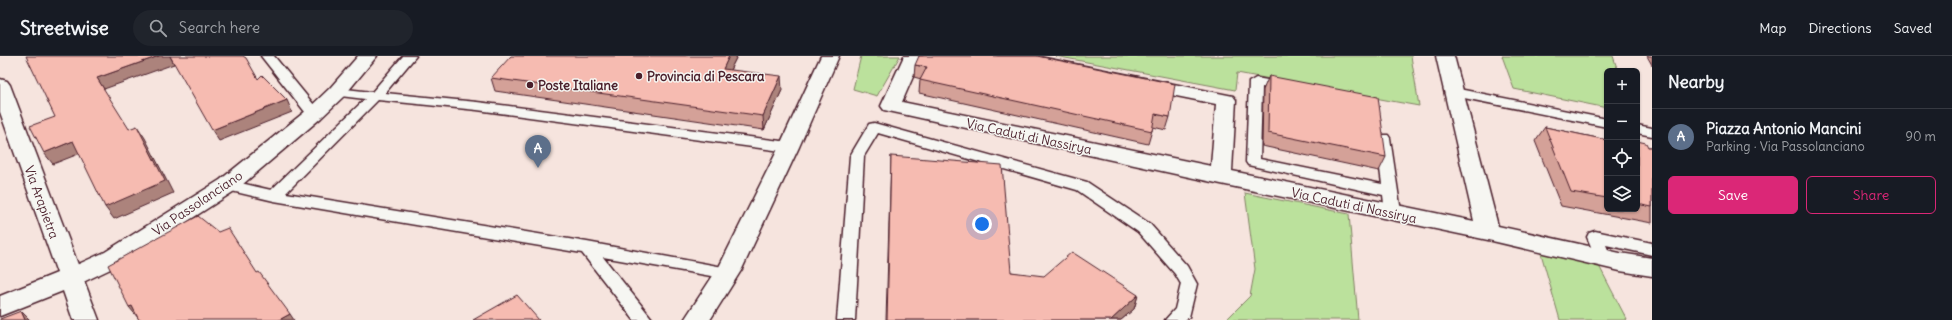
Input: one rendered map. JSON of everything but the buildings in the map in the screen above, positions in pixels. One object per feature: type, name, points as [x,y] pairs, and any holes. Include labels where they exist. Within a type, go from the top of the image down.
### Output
[{"type":"street","name":"Via Passolanciano","points":[[0,306],[70,278],[113,258],[228,185],[314,114],[337,92],[368,56]]},
{"type":"street","points":[[697,320],[728,273],[789,147],[830,56]]},
{"type":"street","name":"Via Caduti di Nassirya","points":[[914,56],[891,106],[1221,177],[1392,202],[1488,232],[1604,259],[1652,267]]},
{"type":"street","points":[[1007,56],[1226,100],[1221,177]]},
{"type":"street","points":[[1445,56],[1488,232]]},
{"type":"street","name":"Via Arapietra","points":[[0,84],[86,320]]},
{"type":"lane","points":[[267,56],[314,114]]},
{"type":"lane","points":[[274,196],[376,96],[410,56]]},
{"type":"lane","points":[[1302,90],[1256,82],[1253,162],[1392,202],[1380,121]]},
{"type":"lane","points":[[337,92],[477,106],[789,147]]},
{"type":"lane","points":[[1454,92],[1604,121]]},
{"type":"lane","points":[[846,320],[857,156],[874,127],[1082,186],[1144,228],[1182,270],[1189,284],[1184,312],[1174,320]]},
{"type":"lane","points":[[1640,130],[1652,132]]},
{"type":"lane","points":[[228,185],[274,196],[728,273]]},
{"type":"lane","points":[[1604,259],[1595,237],[1652,249]]},
{"type":"lane","points":[[587,248],[644,320]]},
{"type":"green space","points":[[861,56],[900,56],[877,96],[853,89]]},
{"type":"green space","points":[[1055,56],[1411,56],[1419,106],[1237,73],[1235,90]]},
{"type":"green space","points":[[1502,56],[1613,56],[1617,68],[1604,68],[1604,107],[1514,89]]},
{"type":"green space","points":[[1245,193],[1349,214],[1358,320],[1226,320],[1250,296],[1255,269]]},
{"type":"green space","points":[[1540,250],[1597,262],[1627,320],[1560,320]]},
{"type":"place","name":"Provincia di Pescara","points":[[639,76]]},
{"type":"place","name":"Poste Italiane","points":[[530,85]]},
{"type":"place","name":"Piazza Antonio Mancini","points":[[538,168]]}]
